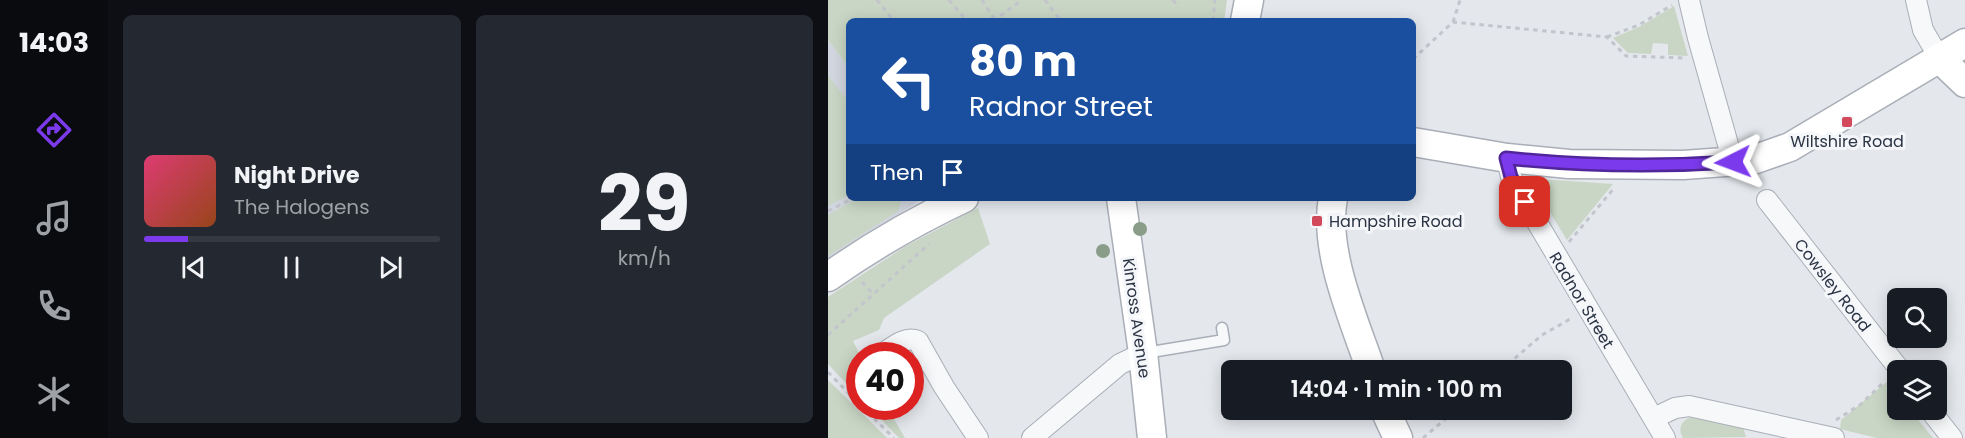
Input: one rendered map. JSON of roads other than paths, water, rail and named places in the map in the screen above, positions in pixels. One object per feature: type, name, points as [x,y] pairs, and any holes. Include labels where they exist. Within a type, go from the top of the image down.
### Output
[{"type":"street","points":[[1246,18],[1250,0]]},
{"type":"street","points":[[1689,0],[1733,162]]},
{"type":"street","points":[[1916,0],[1923,30],[1940,59],[1965,83]]},
{"type":"street","points":[[1416,143],[1506,158],[1569,164],[1633,166],[1753,160],[1790,147],[1965,43]]},
{"type":"street","name":"Radnor Street","points":[[1506,158],[1511,177],[1665,438]]},
{"type":"street","name":"Cowsley Road","points":[[1767,200],[1891,360]]},
{"type":"street","points":[[828,277],[914,222],[957,201]]},
{"type":"street","name":"Kinross Avenue","points":[[1120,201],[1143,354],[1152,438]]},
{"type":"street","points":[[1333,201],[1330,227],[1336,259],[1368,360]]},
{"type":"street","points":[[903,342],[912,339],[918,342]]},
{"type":"street","points":[[924,352],[978,438]]},
{"type":"street","points":[[1032,438],[1120,364],[1143,354]]},
{"type":"street","points":[[1654,418],[1675,408],[1689,406],[1834,438]]},
{"type":"street","points":[[1390,420],[1398,438]]},
{"type":"street","points":[[1938,420],[1952,438]]},
{"type":"lane","points":[[1143,354],[1224,340],[1222,328]]},
{"type":"place","name":"Wiltshire Road","points":[[1847,122]]},
{"type":"place","name":"Hampshire Road","points":[[1317,221]]}]
